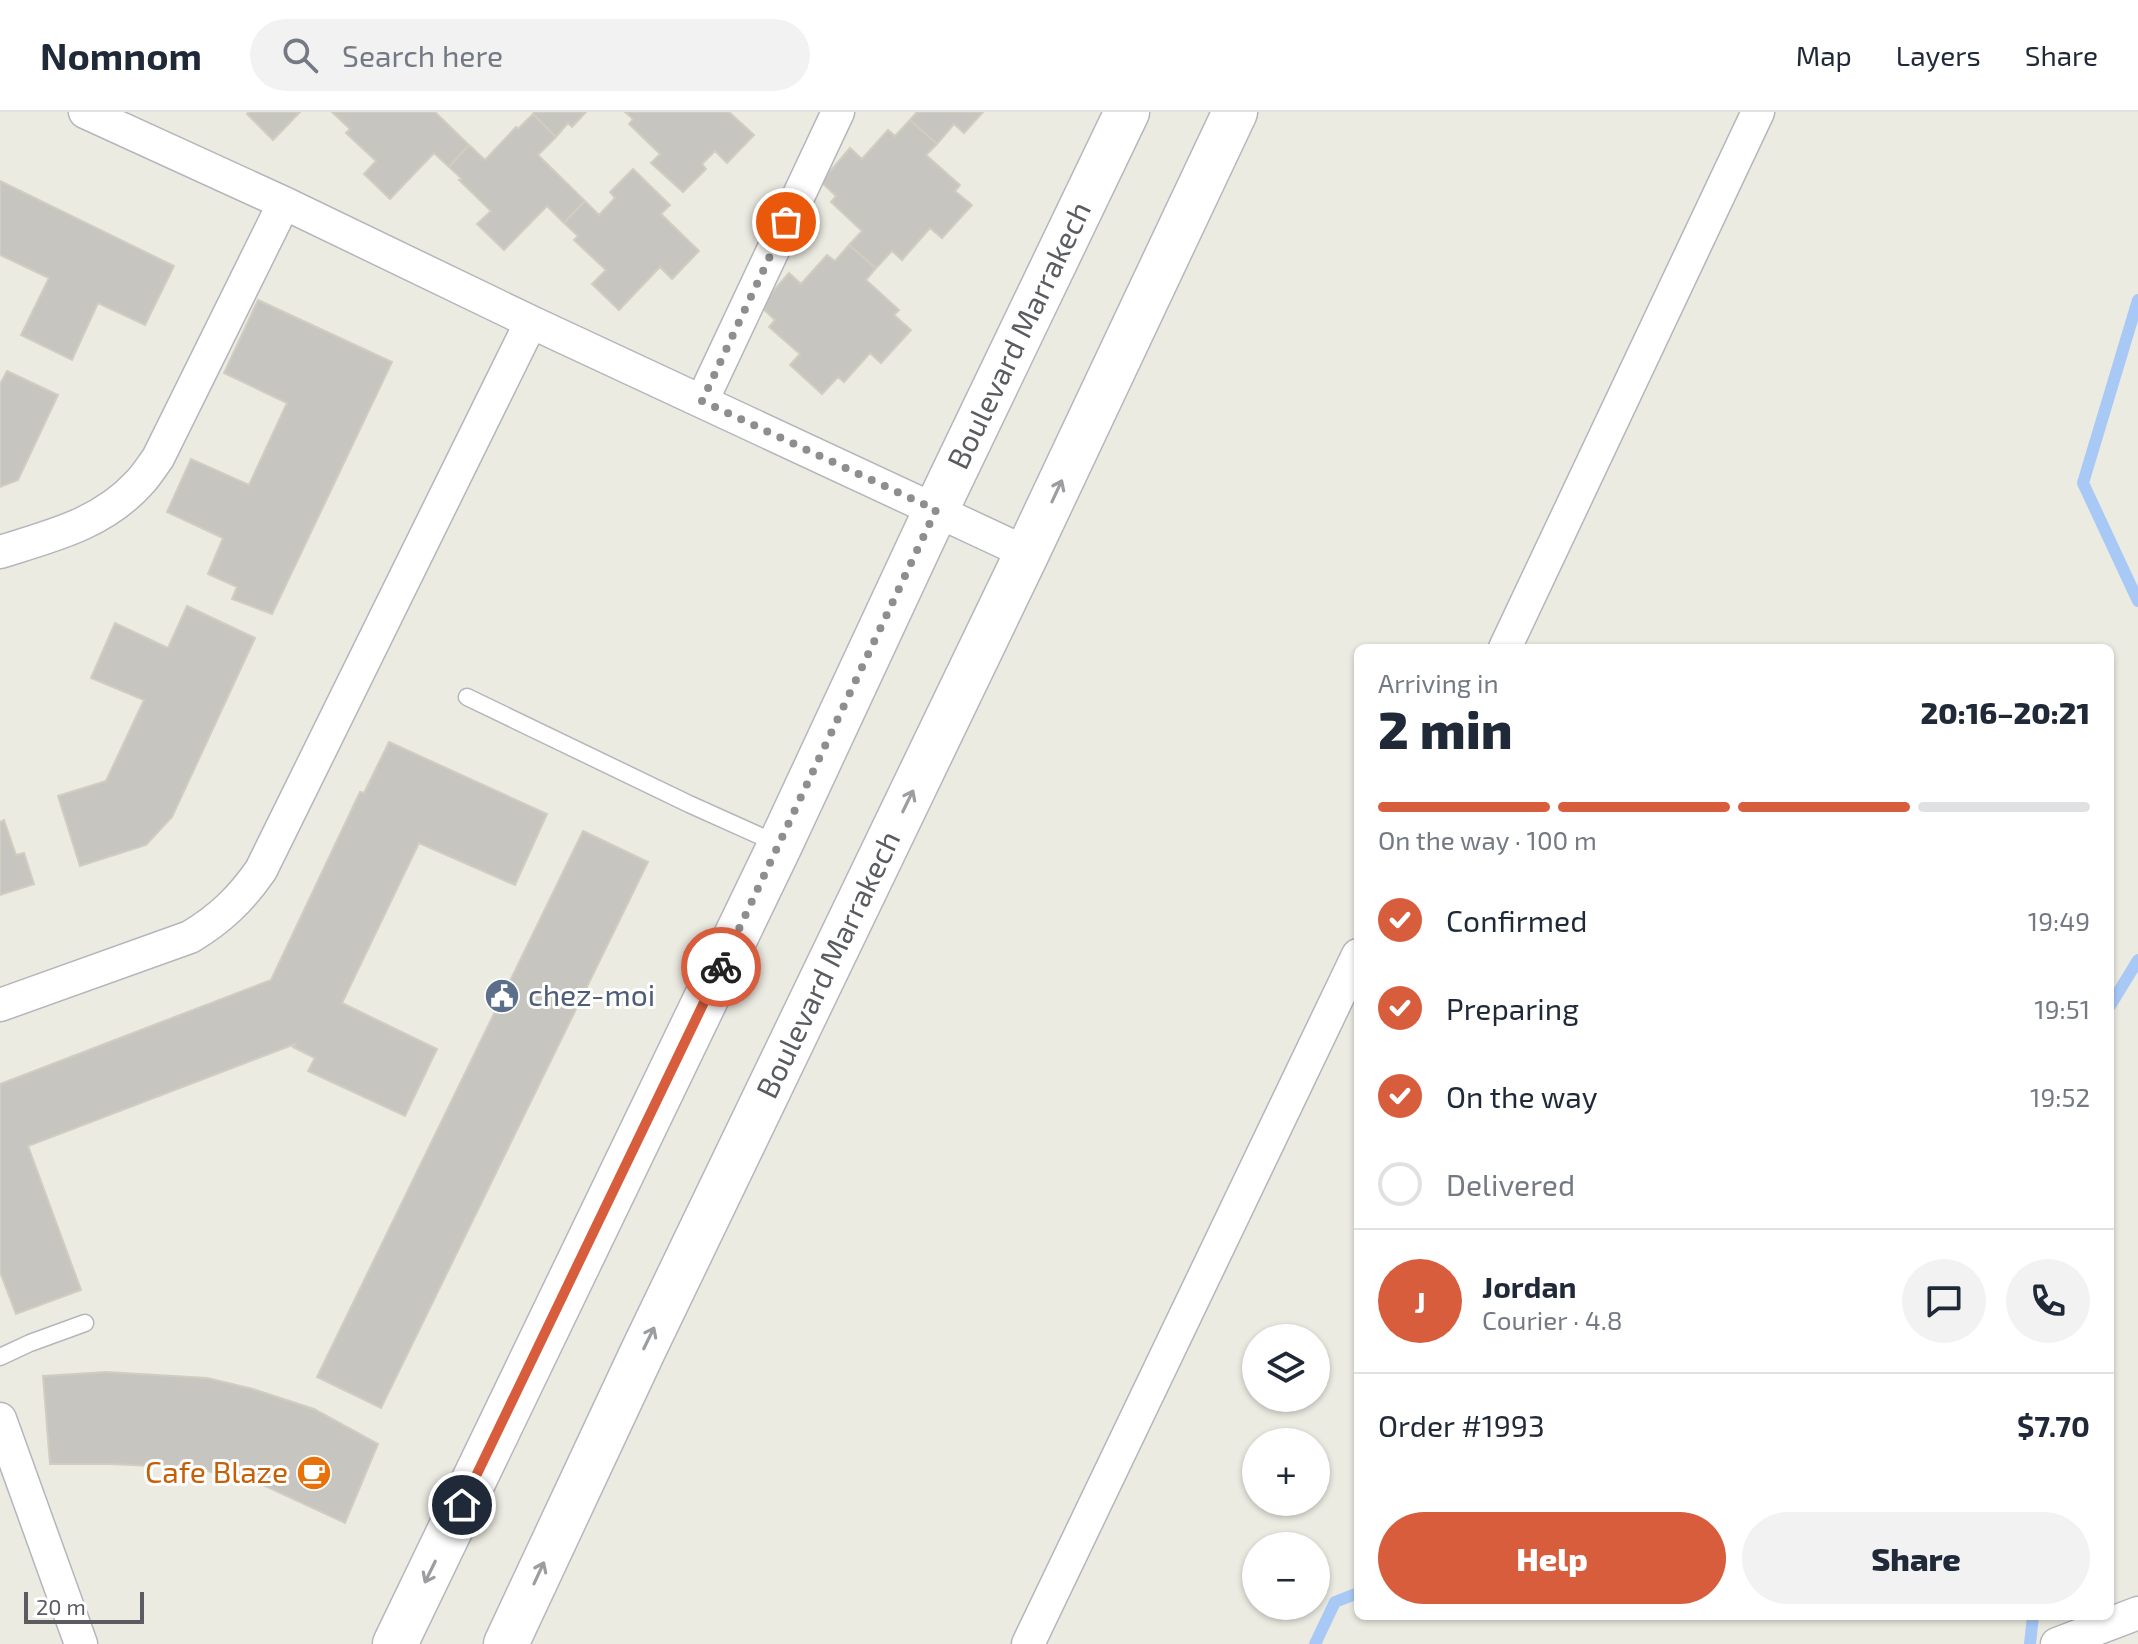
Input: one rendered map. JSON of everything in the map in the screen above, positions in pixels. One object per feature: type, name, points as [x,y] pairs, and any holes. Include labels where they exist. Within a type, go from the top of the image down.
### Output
[{"type":"main road","name":"Boulevard Marrakech","points":[[395,1644],[780,845],[1127,112]]},
{"type":"main road","name":"Boulevard Marrakech","points":[[506,1644],[1235,112]]},
{"type":"street","points":[[85,112],[1027,553]]},
{"type":"street","points":[[702,401],[838,112]]},
{"type":"street","points":[[1507,644],[1758,112]]},
{"type":"street","points":[[0,552],[94,519],[119,502],[140,482],[158,458],[284,203]]},
{"type":"street","points":[[0,1005],[190,937],[211,925],[247,891],[266,860],[531,322]]},
{"type":"street","points":[[1028,1644],[1354,963]]},
{"type":"street","points":[[0,1419],[81,1644]]},
{"type":"street","points":[[2057,1644],[2138,1613]]},
{"type":"lane","points":[[467,697],[780,845]]},
{"type":"lane","points":[[0,1357],[85,1323]]},
{"type":"building","points":[[300,112],[273,140],[247,114]]},
{"type":"building","points":[[332,112],[435,112],[469,145],[449,167],[434,153],[390,199],[364,174],[376,161],[346,133],[350,129]]},
{"type":"building","points":[[534,112],[586,112],[572,127],[568,123],[556,137]]},
{"type":"building","points":[[625,112],[729,112],[754,135],[727,163],[715,151],[702,164],[706,169],[683,192],[651,163],[660,154],[629,124],[633,119]]},
{"type":"building","points":[[917,112],[983,112],[964,133],[954,124],[937,144],[910,120]]},
{"type":"building","points":[[533,114],[556,137],[538,155],[585,201],[564,223],[547,206],[504,250],[477,224],[491,211],[449,167],[469,145],[485,160]]},
{"type":"building","points":[[910,120],[937,144],[926,155],[960,185],[955,191],[972,205],[942,238],[930,228],[902,260],[892,251],[876,268],[849,245],[862,231],[831,202],[836,196],[821,182],[850,148],[862,159],[888,130],[895,136]]},
{"type":"building","points":[[633,169],[670,205],[661,214],[699,251],[672,279],[660,267],[619,310],[592,284],[606,270],[574,240],[578,236],[564,223],[585,201],[599,215],[615,198],[610,192]]},
{"type":"building","points":[[0,181],[174,266],[145,325],[98,303],[72,360],[21,335],[49,278],[0,255]]},
{"type":"building","points":[[849,245],[876,268],[866,280],[899,310],[894,315],[911,330],[881,363],[870,353],[844,382],[838,377],[822,394],[790,365],[800,354],[769,327],[775,320],[760,306],[789,273],[801,284],[827,255],[835,261]]},
{"type":"building","points":[[258,300],[392,362],[272,614],[232,599],[237,587],[208,574],[223,538],[167,512],[191,459],[249,485],[287,403],[224,373]]},
{"type":"building","points":[[7,371],[58,395],[18,480],[0,487],[0,384]]},
{"type":"building","points":[[187,606],[255,638],[172,817],[146,845],[80,866],[58,796],[106,781],[144,700],[91,678],[115,623],[168,648]]},
{"type":"building","points":[[389,742],[547,814],[515,885],[419,843],[342,1003],[437,1049],[405,1116],[308,1071],[315,1058],[293,1047],[295,1044],[28,1146],[81,1290],[16,1314],[0,1272],[0,1084],[271,980],[360,792],[364,793]]},
{"type":"building","points":[[4,820],[16,855],[24,853],[34,884],[0,895],[0,822]]},
{"type":"building","points":[[583,831],[648,862],[381,1408],[317,1377]]},
{"type":"building","points":[[106,1372],[207,1378],[253,1389],[314,1409],[378,1444],[345,1523],[261,1484],[195,1468],[50,1464],[43,1376]]},
{"type":"waterway","points":[[2138,300],[2083,483],[2138,601]]},
{"type":"waterway","points":[[2114,999],[2138,960]]},
{"type":"waterway","points":[[1315,1644],[1335,1602],[1354,1595]]},
{"type":"waterway","points":[[2030,1644],[2033,1620]]},
{"type":"way so far","points":[[721,967],[936,510],[702,401],[786,222]]},
{"type":"place","name":"chez-moi","points":[[502,996]]},
{"type":"place","name":"Cafe Blaze","points":[[314,1473]]},
{"type":"route","points":[[462,1505],[721,967]]}]
